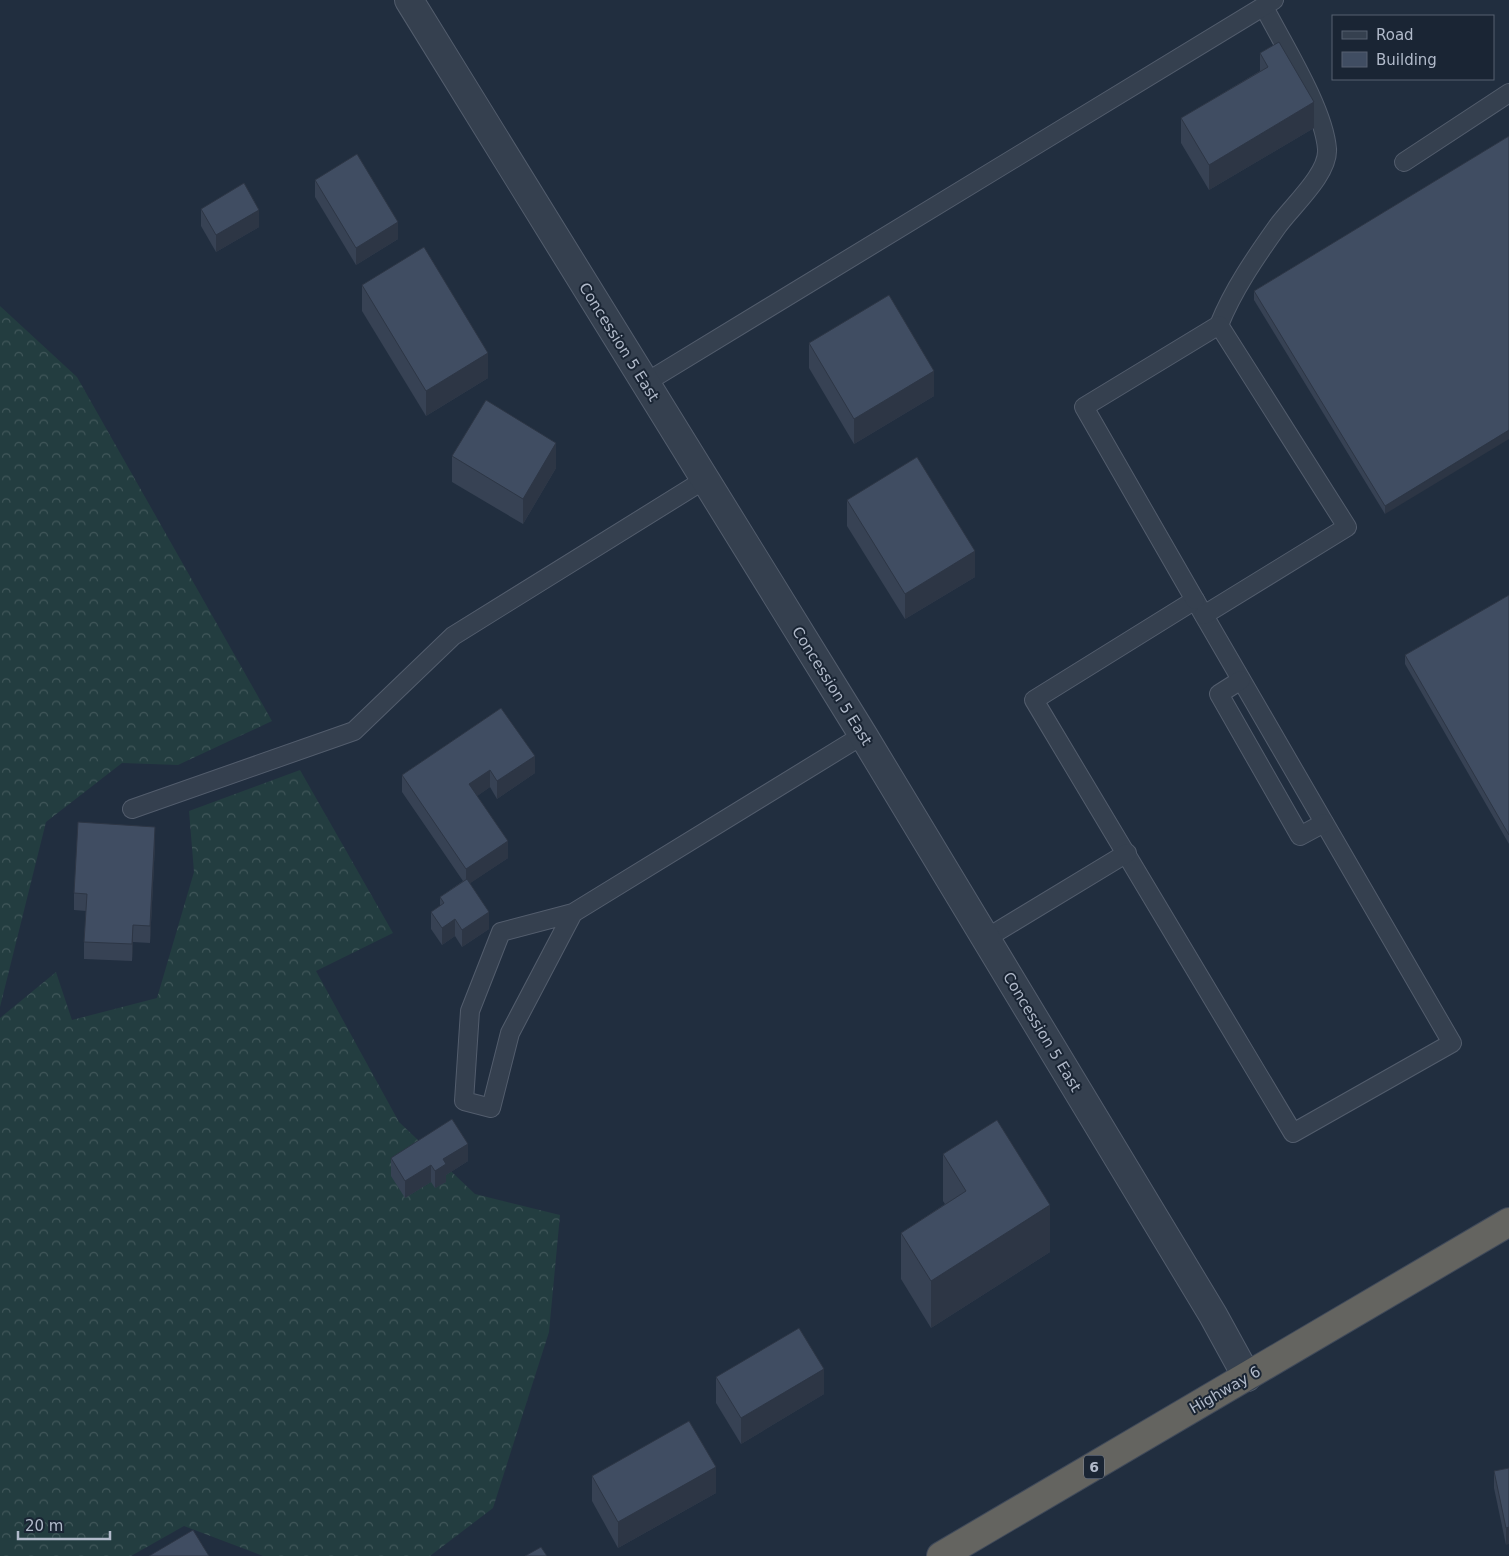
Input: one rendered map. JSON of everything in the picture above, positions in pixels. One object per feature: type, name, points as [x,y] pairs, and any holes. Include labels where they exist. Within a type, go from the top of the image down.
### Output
[{"type":"highway","name":"Highway 6","points":[[941,1556],[965,1549],[1247,1377],[1509,1222]]},
{"type":"street","name":"Concession 5 East","points":[[409,0],[863,735],[1213,1315],[1247,1377]]},
{"type":"lane","points":[[645,383],[1269,3],[1325,130],[1328,151],[1324,165],[1315,180],[1277,226],[1237,287],[1219,325],[1084,407],[1200,608],[1242,680],[1324,823],[1452,1043],[1293,1133],[1034,700],[1200,608],[1347,527],[1219,325]]},
{"type":"lane","points":[[1404,162],[1509,93]]},
{"type":"lane","points":[[132,809],[354,731],[453,636],[704,480]]},
{"type":"lane","points":[[1242,680],[1219,694],[1300,836],[1324,823]]},
{"type":"lane","points":[[573,913],[510,1033],[491,1108],[464,1101],[470,1011],[502,932],[573,913],[863,735]]},
{"type":"lane","points":[[986,939],[1127,853]]},
{"type":"green space","points":[[0,306],[77,377],[272,721],[178,765],[122,763],[46,822],[0,1007]]},
{"type":"green space","points":[[300,770],[393,933],[316,971],[399,1122],[475,1194],[560,1215],[549,1332],[493,1508],[430,1556],[263,1556],[184,1526],[131,1556],[0,1556],[0,1018],[56,972],[72,1020],[157,998],[194,872],[189,811]]},
{"type":"building","points":[[1279,42],[1314,102],[1209,165],[1181,118],[1268,67],[1260,53]]},
{"type":"building","points":[[1509,136],[1509,430],[1385,506],[1254,291]]},
{"type":"building","points":[[357,154],[398,222],[356,248],[315,180]]},
{"type":"building","points":[[244,183],[259,210],[216,235],[201,209]]},
{"type":"building","points":[[424,247],[488,353],[426,391],[362,285]]},
{"type":"building","points":[[889,295],[934,371],[854,419],[809,343]]},
{"type":"building","points":[[486,400],[556,443],[523,499],[452,456]]},
{"type":"building","points":[[917,457],[975,551],[905,594],[847,500]]},
{"type":"building","points":[[1509,595],[1509,835],[1405,655]]},
{"type":"building","points":[[501,708],[535,756],[497,781],[490,770],[469,784],[508,841],[466,869],[402,775]]},
{"type":"building","points":[[78,822],[155,827],[150,926],[133,925],[132,944],[84,942],[87,894],[74,893]]},
{"type":"building","points":[[467,879],[489,912],[462,930],[455,919],[442,928],[431,912],[444,903],[440,897]]},
{"type":"building","points":[[452,1119],[468,1144],[443,1159],[446,1164],[435,1171],[431,1165],[405,1181],[391,1158]]},
{"type":"building","points":[[997,1120],[1050,1205],[931,1281],[901,1233],[966,1191],[943,1154]]},
{"type":"building","points":[[799,1328],[824,1369],[741,1418],[716,1377]]},
{"type":"building","points":[[689,1421],[716,1467],[618,1522],[592,1476]]},
{"type":"building","points":[[1509,1468],[1509,1527],[1506,1528],[1494,1471]]},
{"type":"building","points":[[193,1530],[209,1556],[149,1556]]},
{"type":"building","points":[[541,1547],[547,1556],[525,1556]]}]
